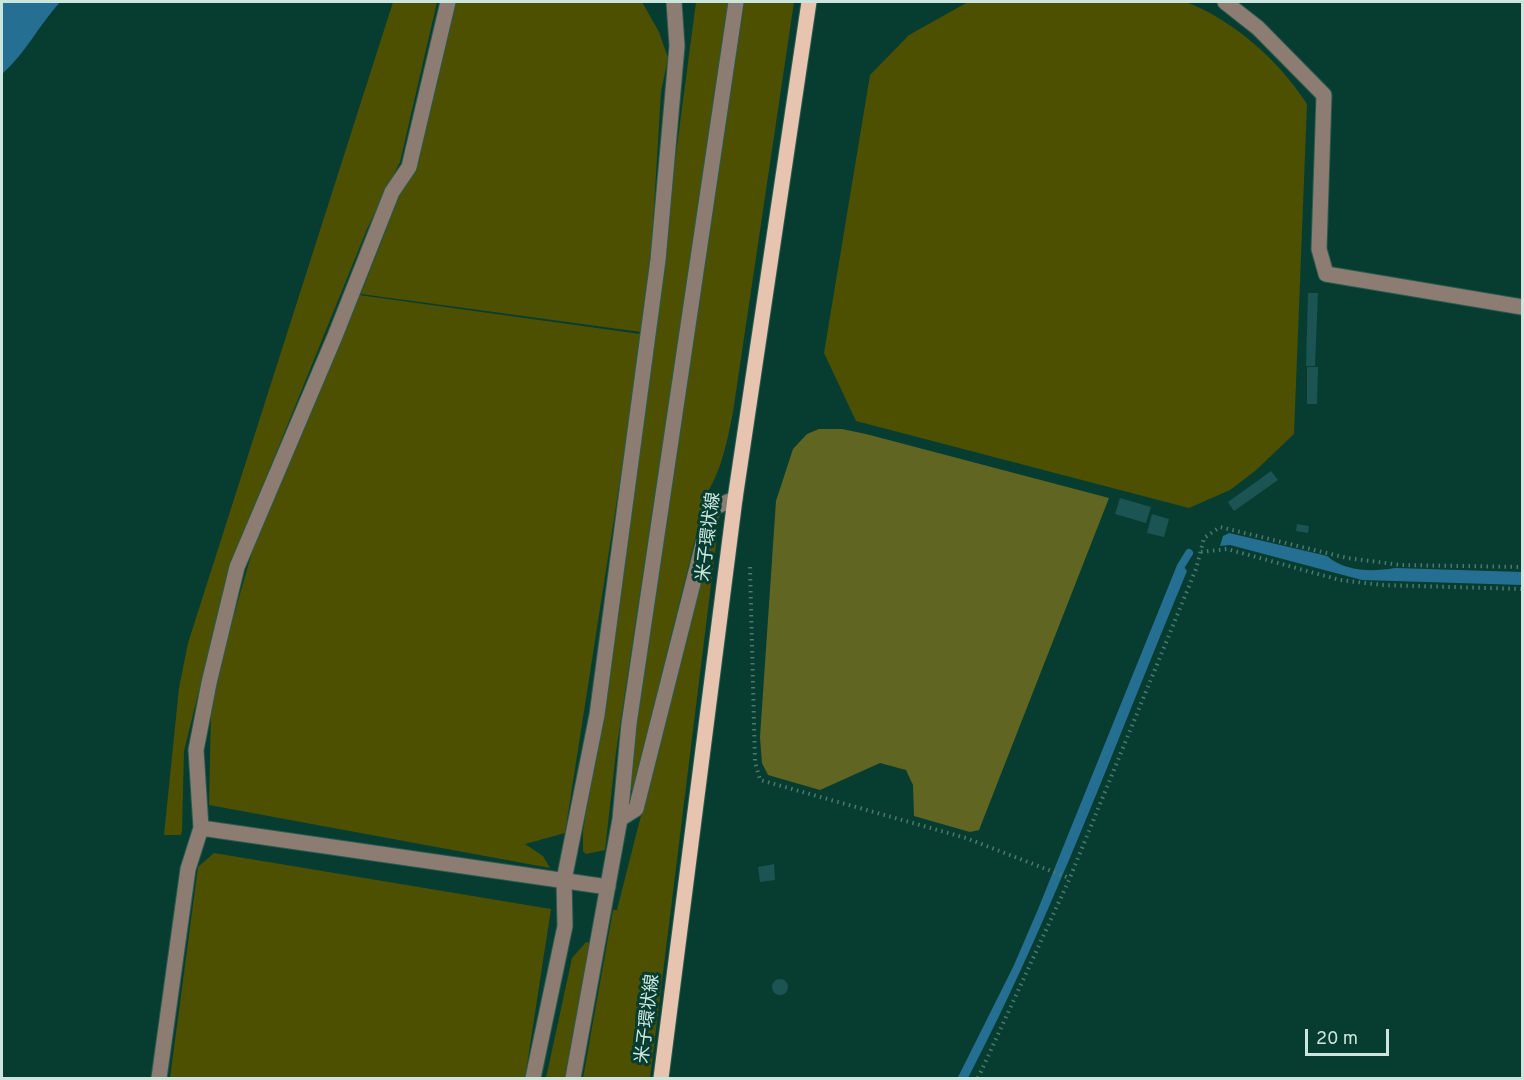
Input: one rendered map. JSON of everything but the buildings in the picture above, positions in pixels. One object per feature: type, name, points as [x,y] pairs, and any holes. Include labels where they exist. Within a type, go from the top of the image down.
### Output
[{"type":"main road","name":"米子環状線","points":[[661,1078],[735,499],[809,2]]},
{"type":"lane","points":[[159,1078],[189,869],[201,828],[196,750],[209,683],[237,567],[331,347],[392,192],[409,167],[448,2]]},
{"type":"lane","points":[[533,1078],[565,926],[564,880],[597,715],[658,260],[677,46],[674,2]]},
{"type":"lane","points":[[573,1078],[620,819],[628,724],[736,2]]},
{"type":"lane","points":[[1234,4],[1324,95],[1319,249],[1326,274],[1522,307]]},
{"type":"lane","points":[[620,819],[636,809],[712,508],[735,499]]},
{"type":"lane","points":[[201,828],[608,887]]},
{"type":"path","points":[[978,1078],[1069,878],[1197,569],[1204,538],[1220,527],[1347,558],[1401,564],[1522,567]]},
{"type":"path","points":[[1201,552],[1227,549],[1340,580],[1382,585],[1522,589]]},
{"type":"path","points":[[750,564],[755,762],[760,780],[966,838],[1069,878]]},
{"type":"shaded area","points":[[393,2],[437,2],[400,162],[367,229],[229,569],[184,751],[181,835],[164,835],[179,688],[188,643]]},
{"type":"shaded area","points":[[456,2],[642,2],[659,32],[668,58],[661,92],[651,256],[641,332],[361,294],[401,191],[413,169],[428,120]]},
{"type":"shaded area","points":[[696,2],[729,2],[616,752],[605,850],[586,854],[583,851],[583,831],[603,706]]},
{"type":"shaded area","points":[[743,2],[794,2],[731,423],[720,465],[706,495],[633,790],[630,790],[627,787],[656,572]]},
{"type":"shaded area","points":[[968,2],[1186,2],[1222,20],[1254,44],[1283,73],[1307,104],[1294,434],[1255,471],[1230,490],[1189,508],[856,421],[824,353],[870,75],[909,35]]},
{"type":"shaded area","points":[[359,295],[640,334],[628,429],[565,833],[525,844],[543,856],[550,868],[209,805],[211,711],[221,660],[252,552]]},
{"type":"shaded area","points":[[718,512],[720,512],[650,1078],[583,1078],[613,910],[617,910]]},
{"type":"shaded area","points":[[214,853],[551,909],[525,1078],[170,1078],[198,867]]},
{"type":"shaded area","points":[[586,942],[592,943],[567,1078],[546,1078],[572,958]]},
{"type":"green space","points":[[819,429],[842,429],[866,434],[1109,498],[979,830],[970,832],[914,816],[913,785],[906,770],[880,763],[820,790],[768,775],[762,763],[760,737],[776,501],[793,449],[807,434]]},
{"type":"water","points":[[2,2],[60,2],[18,58],[2,74]]},
{"type":"water","points":[[1229,533],[1327,556],[1342,565],[1360,570],[1395,568],[1522,572],[1522,585],[1362,580],[1230,545],[1220,546],[1223,536]]},
{"type":"water","points":[[1184,567],[1187,571],[1056,891],[999,1016],[968,1078],[965,1078],[996,1016],[1053,889]]},
{"type":"waterway","points":[[962,1078],[1017,968],[1181,566],[1189,553]]}]
